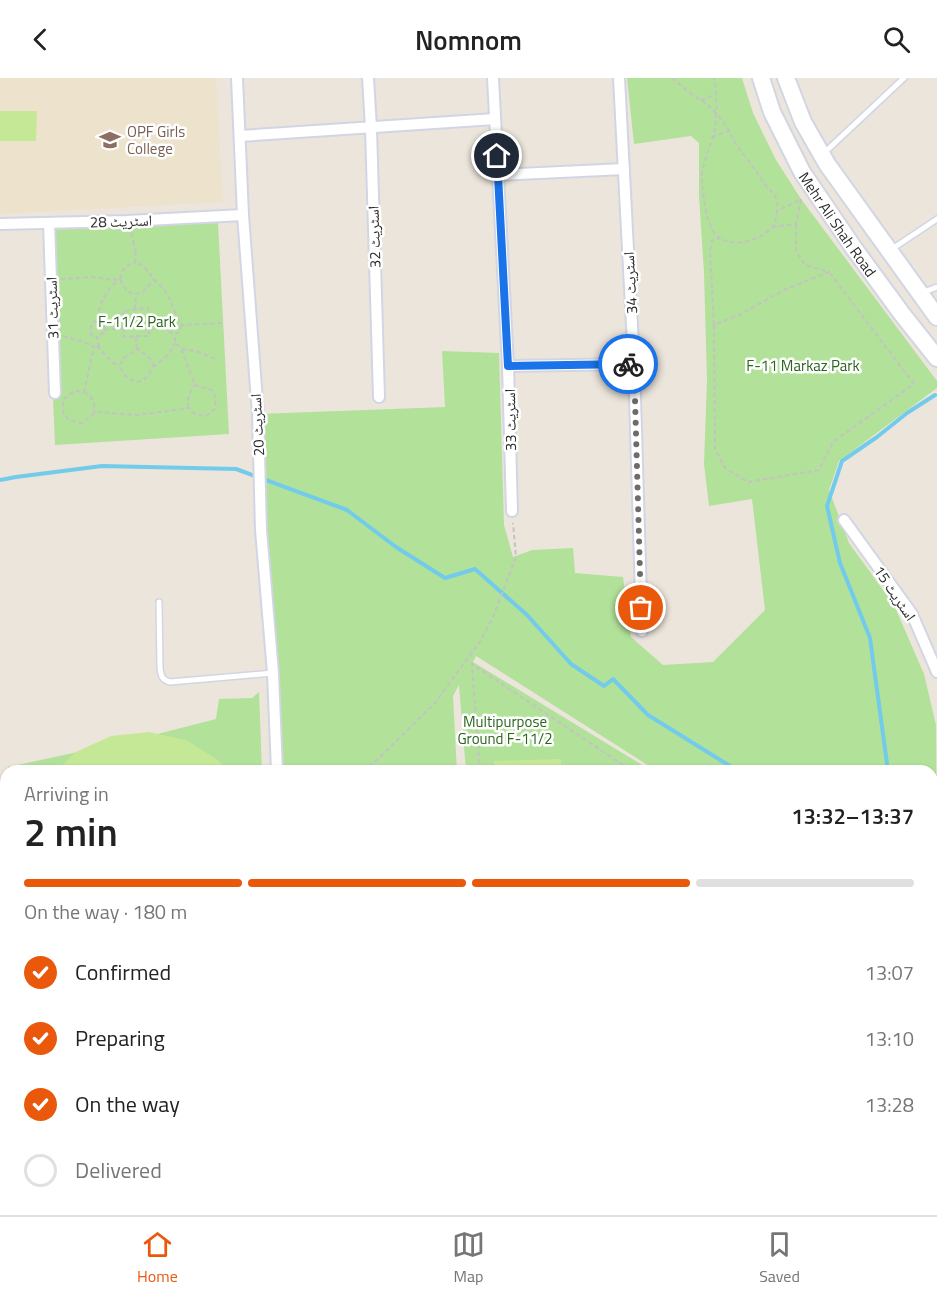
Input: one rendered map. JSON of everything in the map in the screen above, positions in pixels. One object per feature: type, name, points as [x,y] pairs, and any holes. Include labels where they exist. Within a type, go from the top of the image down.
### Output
[{"type":"street","name":"اسٹریٹ 20","points":[[237,78],[243,215],[259,451],[261,530],[273,673],[277,765]]},
{"type":"street","name":"اسٹریٹ 32","points":[[368,78],[378,397]]},
{"type":"street","name":"اسٹریٹ 33","points":[[494,78],[508,366],[512,511]]},
{"type":"street","name":"اسٹریٹ 34","points":[[619,78],[634,364],[642,631]]},
{"type":"street","name":"Mehr Ali Shah Road","points":[[761,78],[771,112],[802,172],[853,247],[937,358]]},
{"type":"street","name":"Mehr Ali Shah Road","points":[[786,78],[803,122],[822,155],[937,317]]},
{"type":"street","points":[[240,136],[495,119]]},
{"type":"street","points":[[498,175],[624,169]]},
{"type":"street","name":"اسٹریٹ 28","points":[[0,224],[243,215]]},
{"type":"street","name":"اسٹریٹ 31","points":[[49,223],[55,393]]},
{"type":"street","points":[[508,366],[634,364]]},
{"type":"street","name":"اسٹریٹ 15","points":[[844,520],[912,614],[937,672]]},
{"type":"lane","points":[[822,155],[904,78]]},
{"type":"lane","points":[[890,250],[937,219]]},
{"type":"lane","points":[[919,293],[937,287]]},
{"type":"lane","points":[[159,602],[160,668],[165,680],[170,682],[273,673]]},
{"type":"path","points":[[672,78],[706,103],[716,113],[726,124],[738,147],[764,183],[773,190],[777,201],[777,211],[772,227],[767,232],[742,242],[734,243],[716,235],[711,224],[703,185],[705,158],[712,137],[716,113],[714,78]]},
{"type":"path","points":[[701,100],[716,94]]},
{"type":"path","points":[[712,137],[729,131]]},
{"type":"path","points":[[721,238],[712,240],[710,252],[714,325],[715,449],[724,468],[748,482],[819,470],[832,442],[914,384],[829,272],[805,265],[796,251],[796,224],[801,199],[777,211]]},
{"type":"path","points":[[772,227],[796,224]]},
{"type":"path","points":[[133,241],[136,252],[135,263]]},
{"type":"path","points":[[97,322],[98,310],[109,288],[119,280],[123,270],[131,263],[135,263],[141,264],[149,271],[165,290],[176,318],[182,325]]},
{"type":"path","points":[[714,325],[739,315],[786,289],[829,272]]},
{"type":"path","points":[[51,281],[74,277],[119,280]]},
{"type":"path","points":[[119,280],[127,292],[136,294],[149,287],[153,278]]},
{"type":"path","points":[[135,309],[136,294]]},
{"type":"path","points":[[148,308],[149,336],[124,337],[124,328],[123,311],[148,308]]},
{"type":"path","points":[[166,327],[169,320],[176,318]]},
{"type":"path","points":[[84,392],[96,346],[99,346],[97,338],[91,335],[91,326],[95,321],[97,322]]},
{"type":"path","points":[[97,322],[105,326],[103,333],[97,338]]},
{"type":"path","points":[[182,325],[223,323]]},
{"type":"path","points":[[175,334],[179,332],[182,325]]},
{"type":"path","points":[[149,329],[166,327]]},
{"type":"path","points":[[166,327],[169,332],[175,334]]},
{"type":"path","points":[[104,330],[124,328]]},
{"type":"path","points":[[137,350],[123,358],[120,366],[128,379],[138,382],[146,379],[154,366],[169,354],[175,343],[175,334]]},
{"type":"path","points":[[53,335],[66,336],[96,346],[113,363],[120,366]]},
{"type":"path","points":[[136,336],[137,350]]},
{"type":"path","points":[[175,343],[183,349],[196,351],[216,359]]},
{"type":"path","points":[[181,348],[195,385]]},
{"type":"path","points":[[137,350],[149,357],[154,366]]},
{"type":"path","points":[[195,385],[212,390],[216,399],[214,410],[206,416],[198,415],[188,408],[187,401],[195,385]]},
{"type":"path","points":[[94,414],[95,404],[84,392],[78,390],[63,400],[63,412],[69,420],[82,423],[94,414],[96,412],[138,415],[188,408]]},
{"type":"path","points":[[370,765],[435,703],[481,640],[493,616],[516,556],[512,511]]},
{"type":"path","points":[[480,765],[472,664],[623,765]]},
{"type":"shaded area","name":"OPF Girls College","points":[[0,78],[216,78],[223,202],[0,214]]},
{"type":"green space","points":[[627,78],[742,78],[753,113],[776,160],[801,199],[937,381],[937,388],[839,461],[829,490],[849,543],[894,605],[924,674],[936,725],[936,765],[648,765],[476,656],[473,662],[642,765],[466,765],[459,685],[453,696],[457,765],[276,765],[258,414],[445,407],[442,351],[499,353],[504,525],[513,557],[532,550],[573,548],[575,573],[623,577],[631,637],[663,665],[713,662],[765,610],[752,499],[709,506],[704,464],[707,380],[699,143],[691,136],[634,144]]},
{"type":"green space","points":[[0,111],[37,111],[36,141],[0,141]]},
{"type":"green space","name":"F-11/2 Park","points":[[218,223],[229,434],[55,445],[46,230]]},
{"type":"green space","points":[[259,692],[262,765],[17,765],[138,739],[216,719],[219,699],[252,698]]},
{"type":"green space","points":[[149,732],[186,740],[223,765],[62,765],[76,752],[111,736]]},
{"type":"green space","points":[[561,759],[561,765],[494,765],[494,761]]},
{"type":"waterway","points":[[887,765],[870,638],[840,563],[827,506],[842,461],[935,395]]},
{"type":"waterway","points":[[0,480],[102,466],[236,469],[347,510],[396,547],[445,578],[475,569],[527,615],[571,664],[604,686],[613,679],[648,715],[728,765]]},
{"type":"way so far","points":[[628,364],[634,364],[641,608]]},
{"type":"place","name":"OPF Girls College","points":[[110,140]]},
{"type":"route","points":[[497,156],[508,366],[628,364]]},
{"type":"park label","name":"F-11 Markaz Park","points":[[803,365]]},
{"type":"park label","name":"Multipurpose Ground F-11/2","points":[[505,730]]}]
